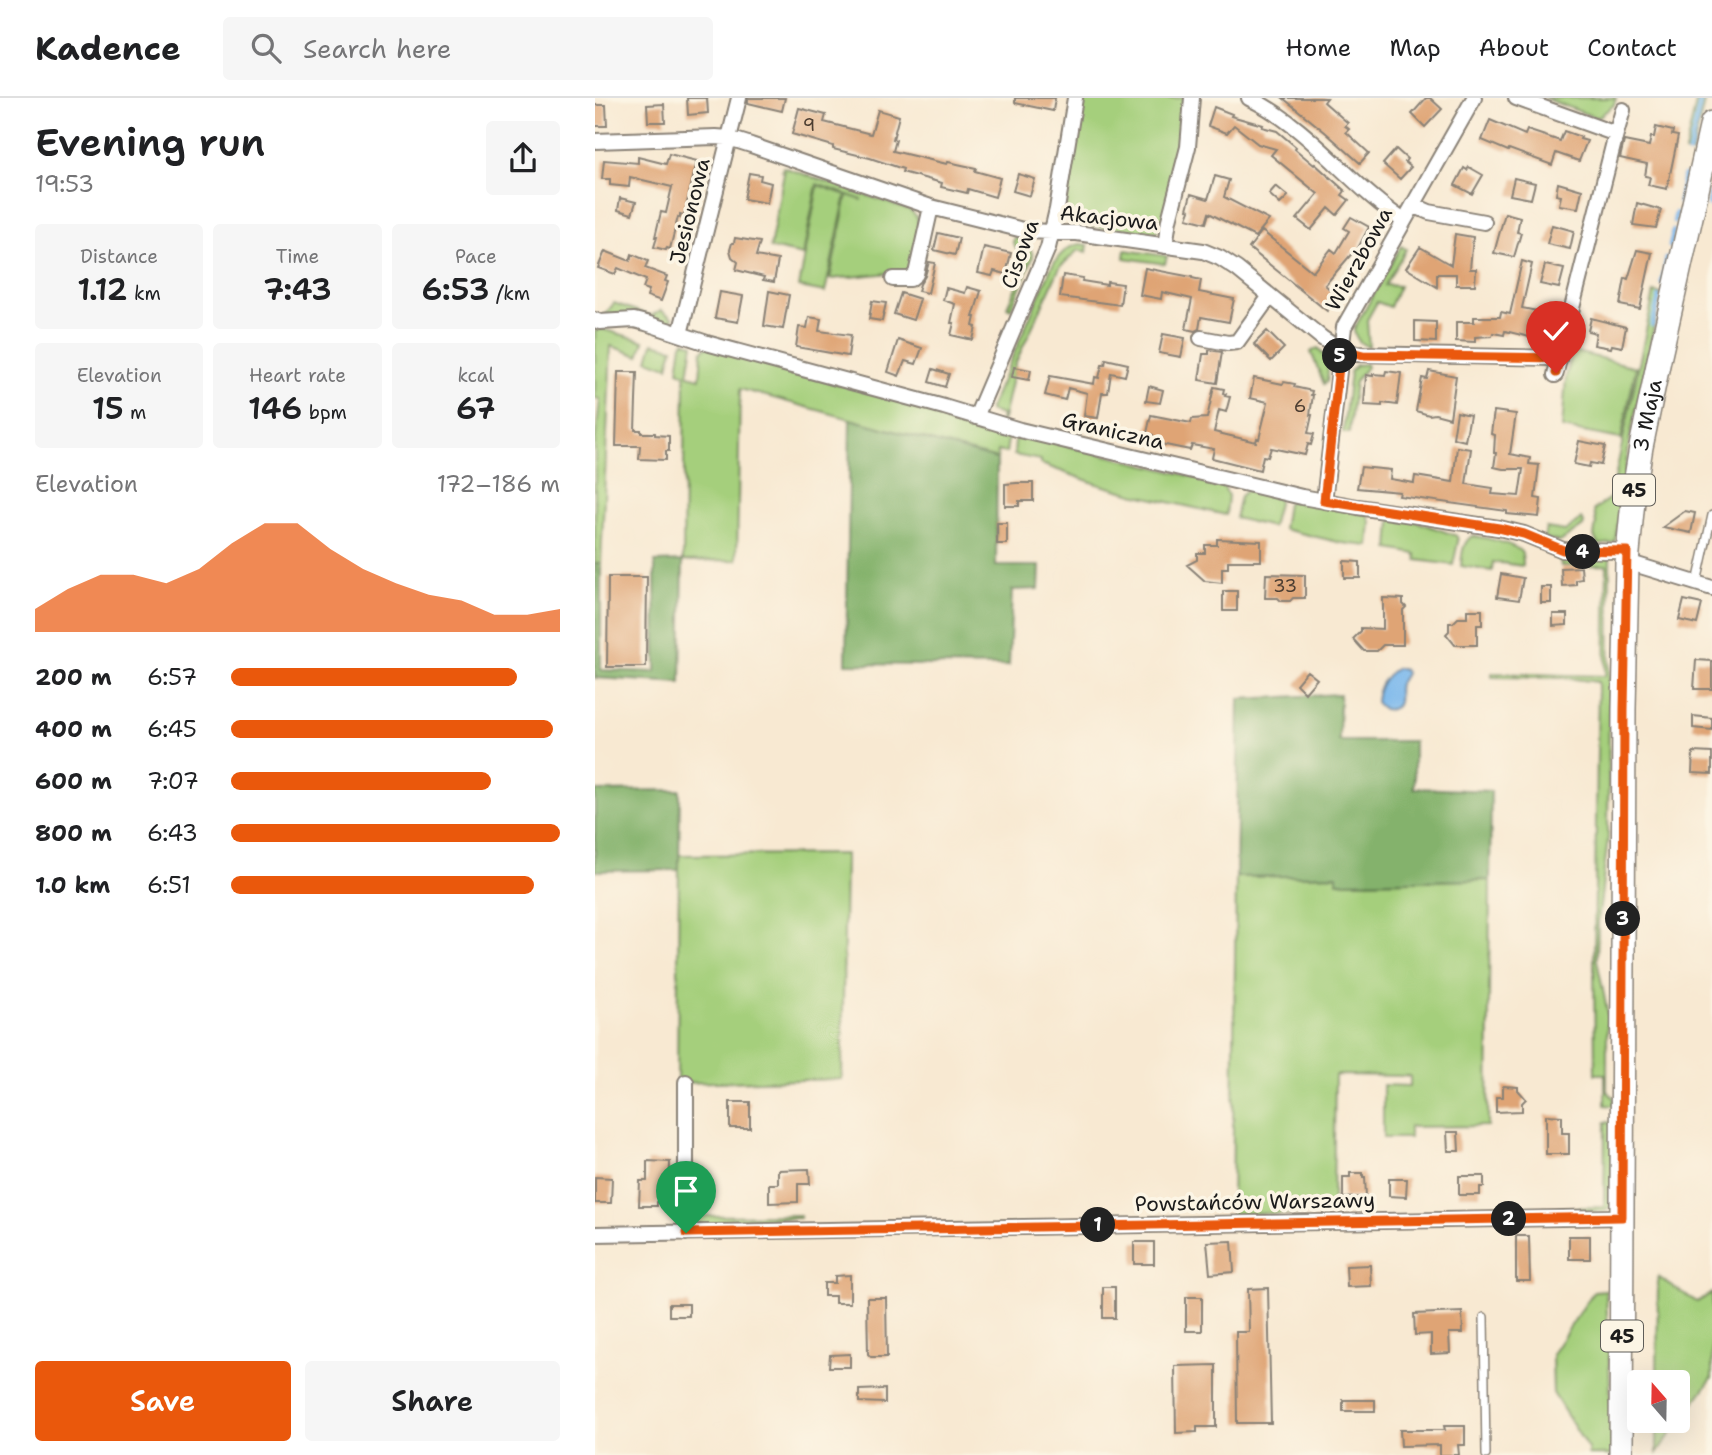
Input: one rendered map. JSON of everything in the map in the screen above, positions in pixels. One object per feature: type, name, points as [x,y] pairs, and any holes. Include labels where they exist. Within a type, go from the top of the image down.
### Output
[{"type":"main road","name":"3 Maja","points":[[1622,1217],[1627,557],[1641,447],[1712,123]]},
{"type":"main road","name":"45","points":[[1622,1217],[1622,1455]]},
{"type":"street","name":"Jesionowa","points":[[680,334],[739,98]]},
{"type":"street","name":"Cisowa","points":[[976,416],[1042,265],[1052,232],[1075,98]]},
{"type":"street","points":[[1165,246],[1188,147],[1192,98]]},
{"type":"street","points":[[1249,98],[1302,132],[1385,208],[1404,221]]},
{"type":"street","name":"Wierzbowa","points":[[1324,501],[1341,349],[1348,318],[1474,98]]},
{"type":"street","points":[[1516,98],[1616,134]]},
{"type":"street","points":[[1555,375],[1622,110]]},
{"type":"street","name":"Akacjowa","points":[[595,141],[729,138],[931,207],[1027,231],[1077,233],[1203,251],[1237,269],[1322,338],[1341,349],[1363,355],[1559,358]]},
{"type":"street","name":"Wierzbowa","points":[[1413,205],[1429,212],[1484,222]]},
{"type":"street","points":[[893,279],[910,279],[916,274],[931,207]]},
{"type":"street","points":[[1201,338],[1237,342],[1270,296]]},
{"type":"street","name":"Graniczna","points":[[595,320],[634,320],[646,323],[1043,437],[1324,501],[1499,528],[1524,534],[1569,551],[1627,557],[1635,564],[1712,588]]},
{"type":"street","points":[[686,1083],[686,1233]]},
{"type":"street","name":"Powstańców Warszawy","points":[[595,1234],[1622,1217]]},
{"type":"lane","points":[[1697,583],[1712,515]]},
{"type":"lane","points":[[1484,1317],[1486,1455]]},
{"type":"green space","points":[[1084,98],[1185,98],[1180,147],[1163,221],[1154,235],[1080,225],[1068,215],[1066,205]]},
{"type":"green space","points":[[1544,98],[1616,98],[1614,105],[1597,118]]},
{"type":"green space","points":[[1697,98],[1705,98],[1692,154],[1685,152]]},
{"type":"green space","points":[[783,167],[910,210],[917,217],[919,225],[922,225],[910,272],[830,279],[847,195],[862,200],[817,184],[803,255],[770,248]]},
{"type":"green space","points":[[818,185],[846,195],[825,292],[799,287]]},
{"type":"green space","points":[[1014,237],[1027,244],[1033,257],[1011,309],[1007,307],[1027,263],[1013,243]]},
{"type":"green space","points":[[1080,244],[1088,245],[1087,252],[1078,250],[1060,267],[1015,364],[1001,421],[1002,415],[989,411],[1052,266],[1064,252]]},
{"type":"green space","points":[[1401,246],[1406,249],[1385,285],[1399,286],[1390,307],[1377,302],[1367,320],[1369,347],[1359,341],[1354,329]]},
{"type":"green space","points":[[1125,250],[1167,256],[1165,264],[1124,258]]},
{"type":"green space","points":[[1654,292],[1661,294],[1630,437],[1615,541],[1598,545],[1594,536],[1594,510],[1611,497]]},
{"type":"green space","points":[[614,303],[651,316],[661,310],[673,318],[670,322],[658,318],[656,322],[605,315]]},
{"type":"green space","points":[[602,329],[644,341],[639,356],[611,346],[601,563],[595,563],[595,445],[600,399],[595,398],[595,331]]},
{"type":"green space","points":[[684,341],[693,344],[688,375],[700,378],[702,351],[707,346],[1009,433],[1006,453],[998,451],[997,459],[740,389],[737,560],[683,561],[685,374],[678,371]]},
{"type":"green space","points":[[653,343],[673,348],[668,367],[648,360]]},
{"type":"green space","points":[[1318,348],[1327,364],[1327,382],[1324,384],[1311,352]]},
{"type":"green space","points":[[1572,351],[1636,367],[1621,439],[1562,428],[1566,378]]},
{"type":"green space","points":[[1366,364],[1367,367],[1355,381],[1349,433],[1343,433],[1350,372],[1356,365]]},
{"type":"green space","points":[[850,419],[997,459],[996,566],[1040,566],[1039,589],[1012,590],[1009,666],[846,664]]},
{"type":"green space","points":[[1020,434],[1223,484],[1228,496],[1226,515],[1097,484],[1041,464],[1041,460],[1014,455],[1015,441]]},
{"type":"green space","points":[[1248,489],[1278,497],[1272,527],[1235,518],[1240,496]]},
{"type":"green space","points":[[1291,500],[1367,514],[1371,522],[1369,546],[1342,543],[1283,529],[1287,503]]},
{"type":"green space","points":[[1407,518],[1457,536],[1453,565],[1417,560],[1416,554],[1389,549],[1391,522],[1393,519]]},
{"type":"green space","points":[[1582,519],[1583,526],[1560,542],[1544,538],[1546,528],[1565,531]]},
{"type":"green space","points":[[1472,536],[1514,547],[1522,554],[1523,566],[1493,562],[1492,571],[1461,566],[1464,546]]},
{"type":"green space","points":[[1560,556],[1610,557],[1608,838],[1598,923],[1597,960],[1607,1010],[1607,1091],[1614,1098],[1614,1106],[1605,1105],[1605,1074],[1595,1074],[1598,682],[1566,678],[1492,677],[1492,673],[1605,676],[1607,565],[1561,566]]},
{"type":"green space","points":[[683,561],[681,683],[595,678],[595,563],[601,563],[601,670],[656,672],[655,562]]},
{"type":"green space","points":[[1340,694],[1339,741],[1414,741],[1414,788],[1491,791],[1490,880],[1337,882],[1337,875],[1236,877],[1239,699]]},
{"type":"green space","points":[[680,790],[679,870],[595,871],[595,791]]},
{"type":"green space","points":[[845,854],[842,1079],[677,1083],[679,855]]},
{"type":"green space","points":[[1337,875],[1338,882],[1490,880],[1488,1126],[1409,1127],[1409,1138],[1383,1138],[1383,1085],[1410,1086],[1410,1076],[1335,1075],[1333,1204],[1317,1205],[1312,1213],[1232,1214],[1236,877]]},
{"type":"green space","points":[[1605,1122],[1614,1123],[1611,1206],[1604,1211],[1514,1213],[1510,1209],[1604,1207]]},
{"type":"green space","points":[[800,1215],[800,1218],[772,1219],[772,1225],[697,1226],[697,1216]]},
{"type":"green space","points":[[1658,1277],[1697,1302],[1712,1293],[1712,1378],[1691,1407],[1691,1370],[1657,1370]]},
{"type":"green space","points":[[1606,1290],[1613,1455],[1588,1455],[1588,1449],[1553,1393],[1552,1354],[1594,1291]]},
{"type":"green space","points":[[1657,1433],[1672,1433],[1657,1453]]},
{"type":"water","points":[[1397,668],[1405,673],[1398,687],[1398,702],[1395,707],[1384,709],[1376,702],[1378,691],[1385,678]]},
{"type":"building","points":[[687,98],[707,98],[708,113],[688,115]]},
{"type":"building","points":[[748,98],[785,98],[782,111],[748,103]]},
{"type":"building","points":[[1015,98],[1055,98],[1053,111],[1015,103]]},
{"type":"building","points":[[1283,98],[1327,98],[1324,102],[1348,123],[1345,126],[1349,129],[1346,132],[1369,153],[1360,163]]},
{"type":"building","points":[[1426,98],[1430,98],[1442,109],[1425,127],[1412,114]]},
{"type":"building","points":[[664,104],[665,122],[648,122],[647,105]]},
{"type":"building","points":[[595,105],[606,105],[607,126],[595,126]]},
{"type":"building","points":[[1214,107],[1232,114],[1231,116],[1277,131],[1345,191],[1342,195],[1349,200],[1337,215],[1329,208],[1311,230],[1297,219],[1318,194],[1271,155],[1276,149],[1258,144],[1234,125],[1227,133],[1208,126]]},
{"type":"building","points":[[799,108],[826,115],[824,122],[871,134],[878,110],[899,116],[893,151],[976,168],[975,171],[1000,178],[995,197],[968,189],[967,193],[941,187],[942,183],[902,172],[903,169],[792,134]]},
{"type":"building","points":[[1490,120],[1525,135],[1527,130],[1560,141],[1564,131],[1587,141],[1579,161],[1556,153],[1552,165],[1482,140]]},
{"type":"building","points":[[1656,127],[1673,131],[1672,135],[1678,136],[1667,189],[1648,185],[1650,177],[1645,176],[1647,164],[1620,158],[1624,141],[1649,146]]},
{"type":"building","points":[[1396,149],[1411,167],[1400,179],[1383,164]]},
{"type":"building","points":[[669,154],[697,161],[684,215],[680,214],[680,218],[678,217],[670,249],[666,250],[654,247],[661,212],[666,213],[672,187],[630,177],[629,187],[610,185],[610,179],[602,179],[604,160],[638,163],[638,157],[666,164]]},
{"type":"building","points":[[1469,167],[1483,175],[1472,194],[1455,185],[1464,168],[1467,170]]},
{"type":"building","points":[[749,173],[761,175],[760,180],[771,183],[767,203],[744,199]]},
{"type":"building","points":[[1018,174],[1035,179],[1030,196],[1013,191]]},
{"type":"building","points":[[1215,176],[1229,180],[1224,197],[1269,220],[1255,237],[1209,213],[1206,223],[1187,218],[1191,194],[1208,199]]},
{"type":"building","points":[[1514,178],[1535,183],[1531,199],[1510,195]]},
{"type":"building","points":[[1558,183],[1582,190],[1578,208],[1559,205],[1561,196],[1556,195]]},
{"type":"building","points":[[1276,186],[1288,196],[1280,204],[1269,194]]},
{"type":"building","points":[[620,198],[636,202],[632,214],[618,210]]},
{"type":"building","points":[[1637,203],[1661,210],[1656,228],[1633,225]]},
{"type":"building","points":[[1505,213],[1520,217],[1517,232],[1521,233],[1514,257],[1494,253]]},
{"type":"building","points":[[1351,217],[1369,227],[1356,252],[1354,251],[1325,285],[1332,291],[1329,294],[1336,299],[1327,311],[1249,248],[1262,231],[1313,272],[1331,249],[1336,253],[1349,231],[1344,228]]},
{"type":"building","points":[[1552,225],[1574,231],[1570,249],[1547,244]]},
{"type":"building","points":[[938,233],[959,238],[955,255],[934,250]]},
{"type":"building","points":[[1455,234],[1473,237],[1470,269],[1476,269],[1475,285],[1456,285],[1456,274],[1437,274],[1437,287],[1406,268],[1420,247],[1451,265]]},
{"type":"building","points":[[735,238],[760,242],[756,256],[778,260],[774,282],[736,270],[738,262],[732,257],[730,250]]},
{"type":"building","points":[[984,247],[1011,253],[1006,274],[994,271],[992,276],[978,273]]},
{"type":"building","points":[[1637,250],[1652,253],[1640,309],[1620,305],[1625,278],[1628,279]]},
{"type":"building","points":[[605,251],[630,261],[632,254],[648,261],[645,268],[667,276],[665,281],[668,282],[661,301],[647,296],[649,290],[643,288],[646,280],[618,268],[615,274],[598,268]]},
{"type":"building","points":[[1522,261],[1532,264],[1522,308],[1547,313],[1542,340],[1505,331],[1504,335],[1493,333],[1492,336],[1475,337],[1475,342],[1456,341],[1456,322],[1474,322],[1474,317],[1500,317],[1501,312],[1510,314]]},
{"type":"building","points":[[929,262],[935,263],[928,293],[918,291],[925,276]]},
{"type":"building","points":[[1545,265],[1564,269],[1559,288],[1540,284]]},
{"type":"building","points":[[1145,268],[1201,280],[1199,292],[1234,299],[1229,322],[1201,317],[1199,329],[1186,329],[1192,299],[1162,292],[1161,299],[1140,295]]},
{"type":"building","points":[[1063,275],[1107,285],[1107,282],[1123,284],[1120,305],[1060,297]]},
{"type":"building","points":[[967,287],[981,291],[973,317],[973,326],[976,327],[973,340],[951,335],[955,304],[943,300],[946,288],[965,293]]},
{"type":"building","points":[[769,291],[789,295],[783,329],[764,326]]},
{"type":"building","points":[[720,292],[743,296],[738,322],[715,318]]},
{"type":"building","points":[[901,293],[920,299],[913,320],[894,314]]},
{"type":"building","points":[[872,301],[886,303],[882,321],[869,319]]},
{"type":"building","points":[[809,317],[821,319],[819,331],[851,335],[848,356],[796,347],[799,327],[807,328]]},
{"type":"building","points":[[1591,318],[1626,327],[1622,347],[1594,345],[1596,333],[1588,331]]},
{"type":"building","points":[[1415,321],[1436,322],[1436,342],[1415,341]]},
{"type":"building","points":[[1267,331],[1284,348],[1271,361],[1254,344]]},
{"type":"building","points":[[1163,334],[1185,338],[1181,357],[1159,353]]},
{"type":"building","points":[[898,340],[922,348],[916,364],[905,361],[899,376],[888,372]]},
{"type":"building","points":[[1209,350],[1222,352],[1217,383],[1199,380],[1203,354],[1209,354]]},
{"type":"building","points":[[1106,359],[1128,364],[1125,376],[1111,373],[1108,393],[1102,393],[1098,418],[1084,416],[1087,393],[1068,388],[1065,400],[1045,395],[1050,376],[1094,384],[1095,377],[1099,378]]},
{"type":"building","points":[[1014,367],[1031,370],[1029,380],[1012,377]]},
{"type":"building","points":[[933,369],[949,374],[945,387],[929,382]]},
{"type":"building","points":[[1386,371],[1401,373],[1397,405],[1364,405],[1366,375],[1385,375]]},
{"type":"building","points":[[1429,371],[1456,376],[1450,418],[1416,411],[1422,378],[1427,379]]},
{"type":"building","points":[[618,372],[637,372],[635,430],[669,436],[666,460],[639,459],[640,446],[616,446]]},
{"type":"building","points":[[1254,378],[1295,384],[1294,387],[1312,391],[1312,415],[1308,433],[1314,434],[1305,455],[1271,448],[1268,457],[1263,456],[1260,470],[1212,458],[1214,449],[1192,445],[1190,450],[1151,442],[1153,435],[1147,433],[1151,415],[1191,423],[1192,419],[1207,418],[1214,387],[1224,389],[1225,396],[1230,397],[1226,412],[1219,410],[1214,432],[1256,442],[1268,402],[1250,398]]},
{"type":"building","points":[[1149,386],[1163,390],[1160,403],[1146,401]]},
{"type":"building","points":[[1494,411],[1516,414],[1510,454],[1530,458],[1529,464],[1539,465],[1535,498],[1541,499],[1539,517],[1399,496],[1400,492],[1357,488],[1361,467],[1391,470],[1390,479],[1414,483],[1415,476],[1453,482],[1457,447],[1471,449],[1466,484],[1493,488],[1492,494],[1519,496],[1523,469],[1494,467],[1495,435],[1491,434]]},
{"type":"building","points":[[1457,412],[1470,415],[1465,441],[1453,438]]},
{"type":"building","points":[[1579,441],[1605,446],[1601,465],[1590,463],[1589,467],[1574,464]]},
{"type":"building","points":[[1033,483],[1033,501],[1019,501],[1019,506],[1005,506],[1005,484]]},
{"type":"building","points":[[1685,511],[1695,513],[1691,533],[1663,527]]},
{"type":"building","points":[[997,523],[1007,523],[1007,544],[997,544]]},
{"type":"building","points":[[1217,539],[1261,541],[1261,561],[1228,561],[1228,568],[1222,568],[1222,583],[1205,581],[1187,565],[1197,560],[1197,553],[1205,553],[1205,545],[1217,545]]},
{"type":"building","points":[[1344,561],[1360,562],[1360,578],[1344,578]]},
{"type":"building","points":[[1581,567],[1582,579],[1576,580],[1576,585],[1562,586],[1561,568]]},
{"type":"building","points":[[1266,574],[1305,575],[1305,598],[1281,601],[1278,598],[1265,598]]},
{"type":"building","points":[[1501,574],[1523,578],[1519,600],[1497,597]]},
{"type":"building","points":[[608,577],[647,577],[646,667],[607,667]]},
{"type":"building","points":[[1541,587],[1551,587],[1551,603],[1541,603]]},
{"type":"building","points":[[1223,591],[1237,591],[1237,611],[1223,611]]},
{"type":"building","points":[[1383,598],[1403,599],[1406,607],[1403,610],[1403,645],[1383,645],[1377,651],[1364,651],[1353,639],[1361,628],[1383,629]]},
{"type":"building","points":[[1684,600],[1702,604],[1697,624],[1679,620]]},
{"type":"building","points":[[1467,610],[1482,610],[1482,625],[1477,625],[1477,645],[1455,645],[1446,634],[1449,631],[1449,623],[1458,618],[1467,618]]},
{"type":"building","points":[[1553,614],[1567,614],[1567,625],[1553,626]]},
{"type":"building","points":[[1696,660],[1712,661],[1712,689],[1694,689]]},
{"type":"building","points":[[1307,671],[1317,679],[1305,693],[1296,684]]},
{"type":"building","points":[[1693,716],[1712,718],[1712,730],[1693,728]]},
{"type":"building","points":[[1693,752],[1712,753],[1712,774],[1692,773]]},
{"type":"building","points":[[1503,1086],[1518,1087],[1526,1099],[1522,1103],[1522,1111],[1496,1112],[1496,1097],[1503,1097]]},
{"type":"building","points":[[730,1102],[750,1102],[750,1128],[730,1128]]},
{"type":"building","points":[[1546,1115],[1562,1116],[1562,1133],[1569,1133],[1569,1154],[1546,1154]]},
{"type":"building","points":[[1447,1132],[1458,1132],[1459,1151],[1448,1151]]},
{"type":"building","points":[[647,1161],[670,1162],[669,1202],[657,1202],[657,1206],[639,1206],[640,1181],[647,1181]]},
{"type":"building","points":[[809,1169],[810,1184],[798,1184],[798,1202],[769,1203],[769,1184],[778,1184],[778,1170]]},
{"type":"building","points":[[1350,1173],[1363,1173],[1366,1197],[1343,1198],[1343,1177],[1350,1177]]},
{"type":"building","points":[[1459,1176],[1484,1176],[1484,1187],[1480,1187],[1480,1195],[1459,1195]]},
{"type":"building","points":[[595,1177],[612,1178],[611,1203],[595,1203]]},
{"type":"building","points":[[1389,1179],[1407,1179],[1406,1197],[1389,1196]]},
{"type":"building","points":[[1516,1236],[1529,1236],[1530,1281],[1516,1281]]},
{"type":"building","points":[[1569,1236],[1590,1236],[1590,1259],[1569,1259]]},
{"type":"building","points":[[1232,1241],[1234,1272],[1210,1274],[1207,1242]]},
{"type":"building","points":[[1134,1242],[1154,1242],[1154,1264],[1134,1264]]},
{"type":"building","points":[[1370,1265],[1371,1286],[1347,1287],[1346,1266]]},
{"type":"building","points":[[850,1275],[850,1303],[835,1303],[835,1296],[824,1296],[824,1283],[835,1283],[835,1276]]},
{"type":"building","points":[[1103,1287],[1115,1287],[1115,1318],[1103,1318]]},
{"type":"building","points":[[1268,1288],[1271,1423],[1237,1423],[1236,1332],[1249,1332],[1248,1289]]},
{"type":"building","points":[[1186,1297],[1202,1297],[1202,1331],[1186,1331]]},
{"type":"building","points":[[867,1298],[886,1298],[887,1357],[871,1357],[868,1354]]},
{"type":"building","points":[[669,1304],[689,1304],[689,1316],[669,1316]]},
{"type":"building","points":[[1462,1312],[1463,1333],[1449,1333],[1450,1353],[1431,1354],[1431,1334],[1415,1335],[1414,1314]]},
{"type":"building","points":[[850,1354],[850,1367],[829,1367],[830,1355]]},
{"type":"building","points":[[1216,1365],[1216,1427],[1197,1427],[1197,1432],[1176,1433],[1175,1366]]},
{"type":"building","points":[[885,1389],[885,1403],[859,1402],[859,1390]]},
{"type":"building","points":[[1343,1400],[1375,1400],[1375,1411],[1343,1411]]},
{"type":"building","points":[[1444,1426],[1465,1426],[1465,1445],[1458,1445],[1459,1455],[1440,1455],[1440,1445],[1401,1446],[1400,1430],[1445,1430]]},
{"type":"waterway","points":[[1689,153],[1701,98]]},
{"type":"waterway","points":[[1679,202],[1684,176]]},
{"type":"waterway","points":[[1708,205],[1712,187]]},
{"type":"waterway","points":[[1674,222],[1676,213]]},
{"type":"waterway","points":[[1672,235],[1673,231]]},
{"type":"waterway","points":[[1670,246],[1672,238]]},
{"type":"waterway","points":[[1662,283],[1667,258]]},
{"type":"waterway","points":[[1652,325],[1659,297]]},
{"type":"route","points":[[686,1233],[1622,1217],[1627,551],[1569,551],[1524,534],[1499,528],[1324,501],[1341,349],[1363,355],[1559,358],[1556,373]]}]
